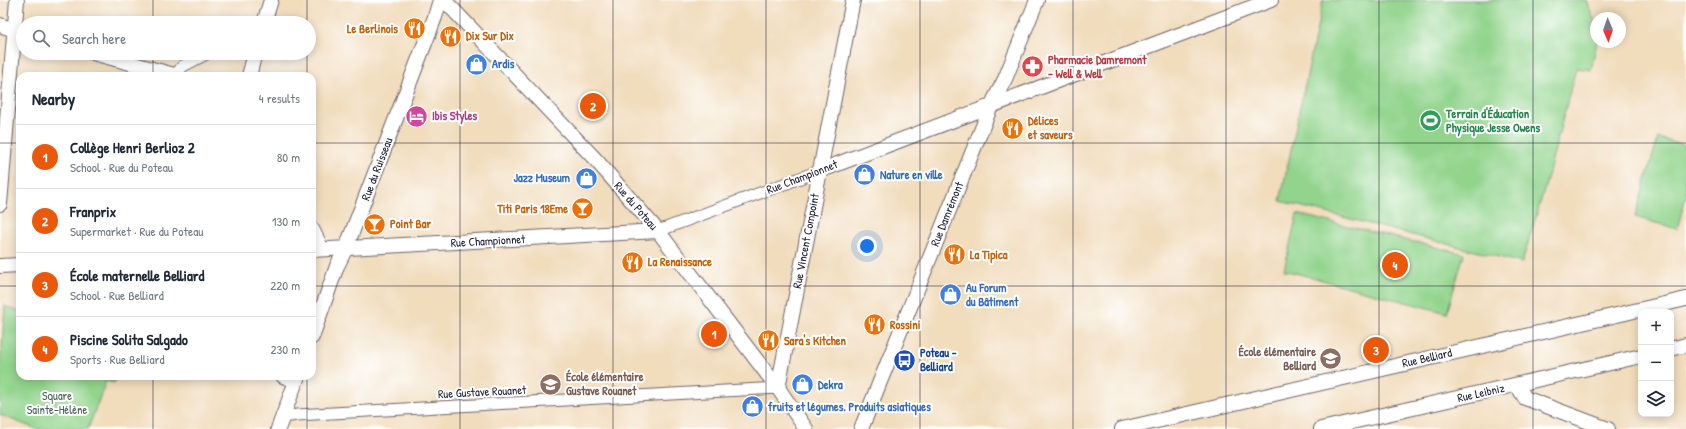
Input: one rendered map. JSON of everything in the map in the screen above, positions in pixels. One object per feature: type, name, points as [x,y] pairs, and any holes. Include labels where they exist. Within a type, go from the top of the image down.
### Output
[{"type":"street","points":[[17,0],[18,16]]},
{"type":"street","points":[[266,16],[271,0]]},
{"type":"street","name":"Rue du Ruisseau","points":[[316,326],[337,266],[346,248],[436,17],[440,0]]},
{"type":"street","name":"Rue du Poteau","points":[[444,0],[596,160],[658,231],[778,388],[806,429]]},
{"type":"street","name":"Rue Vincent Compoint","points":[[778,388],[853,0]]},
{"type":"street","name":"Rue Damrémont","points":[[861,429],[991,106],[1005,79],[1037,0]]},
{"type":"street","name":"Rue Championnet","points":[[317,249],[658,231],[837,163],[968,116],[1271,0]]},
{"type":"street","points":[[0,25],[16,31]]},
{"type":"street","points":[[0,198],[16,58]]},
{"type":"street","points":[[119,60],[162,72]]},
{"type":"street","points":[[179,72],[183,66],[195,60]]},
{"type":"street","points":[[250,72],[253,60]]},
{"type":"street","points":[[0,266],[16,265]]},
{"type":"street","name":"Rue Belliard","points":[[1122,429],[1686,299]]},
{"type":"street","points":[[1674,348],[1686,345]]},
{"type":"street","name":"Rue Leibniz","points":[[1326,429],[1638,357]]},
{"type":"street","points":[[281,423],[297,380]]},
{"type":"street","points":[[1517,385],[1525,398],[1608,429]]},
{"type":"street","name":"Rue Gustave Rouanet","points":[[281,423],[297,414],[778,388]]},
{"type":"green space","name":"Terrain d'Éducation Physique Jesse Owens","points":[[1323,0],[1586,0],[1591,12],[1590,48],[1596,48],[1591,70],[1576,68],[1545,187],[1522,263],[1280,201]]},
{"type":"green space","points":[[1658,138],[1686,146],[1686,197],[1677,229],[1635,217]]},
{"type":"green space","points":[[1297,214],[1464,254],[1447,313],[1284,270]]},
{"type":"green space","name":"Square Sainte-Hélène","points":[[5,306],[16,310],[16,380],[115,380],[114,383],[106,381],[88,429],[36,429],[0,415],[0,372]]},
{"type":"place","name":"Le Berlinois","points":[[414,29]]},
{"type":"place","name":"Dix Sur Dix","points":[[450,36]]},
{"type":"place","name":"Ardis","points":[[476,64]]},
{"type":"place","name":"Pharmacie Damremont - Well & Well","points":[[1033,67]]},
{"type":"place","name":"Franprix","points":[[593,106]]},
{"type":"place","name":"Ibis Styles","points":[[416,116]]},
{"type":"place","name":"Terrain d'Éducation Physique Jesse Owens","points":[[1430,121]]},
{"type":"place","name":"Délices et saveurs","points":[[1012,128]]},
{"type":"place","name":"Nature en ville","points":[[865,175]]},
{"type":"place","name":"Jazz Museum","points":[[586,178]]},
{"type":"place","name":"Titi Paris 18Eme","points":[[583,209]]},
{"type":"place","name":"Point Bar","points":[[375,224]]},
{"type":"place","name":"La Tipica","points":[[954,255]]},
{"type":"place","name":"La Renaissance","points":[[633,262]]},
{"type":"place","name":"Piscine Solita Salgado","points":[[1395,265]]},
{"type":"place","name":"Au Forum du Bâtiment","points":[[950,295]]},
{"type":"place","name":"Rossini","points":[[875,325]]},
{"type":"place","name":"Collège Henri Berlioz 2","points":[[714,334]]},
{"type":"place","name":"Sara's Kitchen","points":[[768,341]]},
{"type":"place","name":"École maternelle Belliard","points":[[1376,350]]},
{"type":"place","name":"École élémentaire Belliard","points":[[1331,359]]},
{"type":"place","name":"Poteau - Belliard","points":[[904,360]]},
{"type":"place","name":"École élémentaire Gustave Rouanet","points":[[550,384]]},
{"type":"place","name":"Dekra","points":[[802,385]]},
{"type":"place","name":"fruits et légumes. Produits asiatiques","points":[[752,407]]}]
